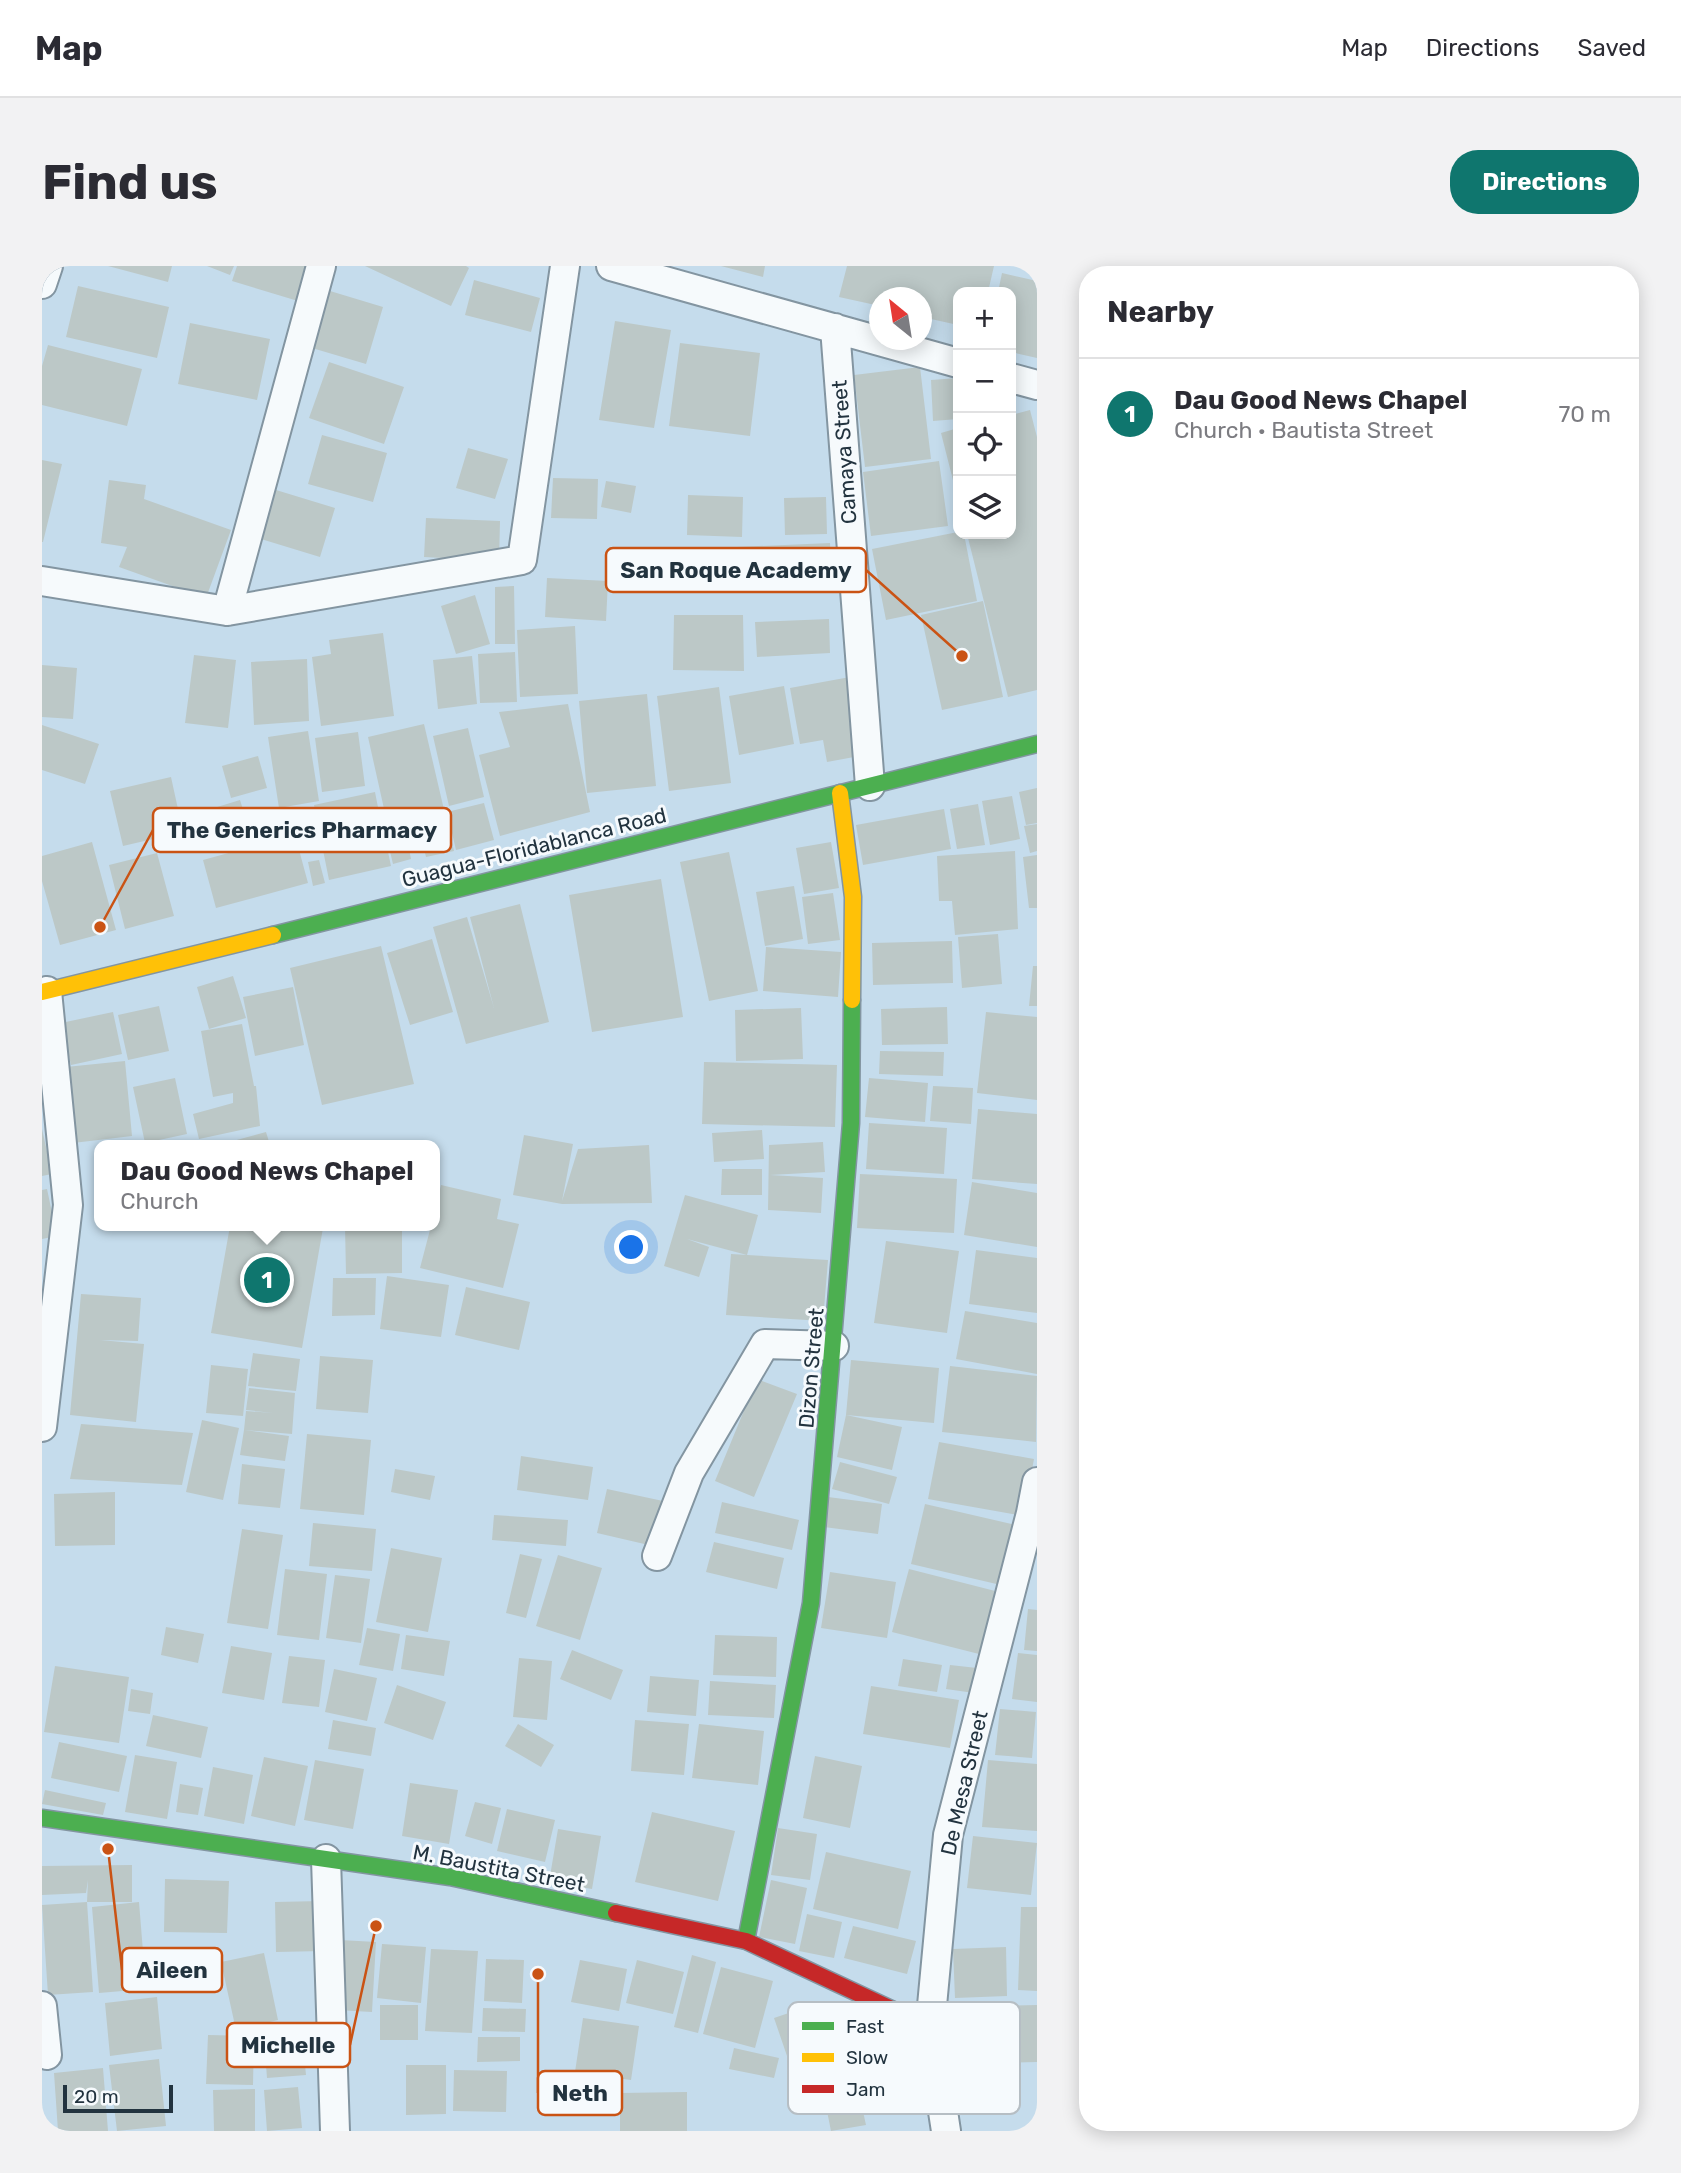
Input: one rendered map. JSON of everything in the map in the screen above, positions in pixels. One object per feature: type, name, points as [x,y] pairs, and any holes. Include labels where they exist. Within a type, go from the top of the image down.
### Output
[{"type":"street","points":[[42,284],[48,266]]},
{"type":"street","points":[[227,611],[321,266]]},
{"type":"street","points":[[42,581],[227,611],[523,560],[565,266]]},
{"type":"street","points":[[611,266],[953,362]]},
{"type":"street","name":"Camaya Street","points":[[835,328],[870,786]]},
{"type":"street","points":[[1016,379],[1037,385]]},
{"type":"street","name":"Guagua-Floridablanca Road","points":[[45,991],[1037,744]]},
{"type":"street","name":"Dizon Street","points":[[746,1941],[811,1603],[834,1346],[852,1123],[853,897],[840,793]]},
{"type":"street","points":[[42,1427],[68,1205],[45,991]]},
{"type":"street","points":[[657,1556],[689,1473],[765,1344],[834,1346]]},
{"type":"street","name":"De Mesa Street","points":[[932,2002],[948,1835],[1034,1513],[1037,1482]]},
{"type":"street","name":"M. Baustita Street","points":[[42,1818],[450,1877],[746,1941],[877,2002]]},
{"type":"street","points":[[326,1860],[335,2131]]},
{"type":"street","points":[[42,2006],[47,2055]]},
{"type":"building","points":[[108,266],[172,266],[168,282]]},
{"type":"building","points":[[207,266],[234,266],[230,275]]},
{"type":"building","points":[[237,266],[309,266],[298,301],[232,281]]},
{"type":"building","points":[[365,266],[466,266],[469,268],[451,306]]},
{"type":"building","points":[[721,266],[765,266],[763,277]]},
{"type":"building","points":[[847,266],[994,266],[989,287],[953,287],[953,324],[932,319],[932,287],[869,287],[869,304],[839,297]]},
{"type":"building","points":[[1002,273],[1037,281],[1037,358],[1016,353],[1016,287],[999,287]]},
{"type":"building","points":[[474,280],[540,298],[531,332],[465,315]]},
{"type":"building","points":[[78,286],[169,307],[157,358],[66,337]]},
{"type":"building","points":[[330,291],[383,307],[366,364],[312,348]]},
{"type":"building","points":[[615,321],[671,330],[654,428],[599,420]]},
{"type":"building","points":[[190,323],[270,339],[257,400],[178,384]]},
{"type":"building","points":[[680,343],[760,353],[750,436],[669,426]]},
{"type":"building","points":[[48,345],[142,369],[127,426],[42,405],[42,366]]},
{"type":"building","points":[[329,362],[404,387],[384,444],[309,418]]},
{"type":"building","points":[[920,367],[931,459],[865,467],[854,375]]},
{"type":"building","points":[[953,378],[953,419],[933,421],[931,380]]},
{"type":"building","points":[[1030,410],[1037,437],[1037,690],[1008,697],[968,539],[1016,539],[1016,414]]},
{"type":"building","points":[[953,429],[953,480],[941,433]]},
{"type":"building","points":[[322,435],[387,453],[373,502],[308,484]]},
{"type":"building","points":[[468,448],[508,459],[495,499],[456,488]]},
{"type":"building","points":[[42,460],[62,464],[43,542],[42,542]]},
{"type":"building","points":[[939,461],[948,526],[871,536],[863,472]]},
{"type":"building","points":[[553,478],[598,479],[597,519],[551,518]]},
{"type":"building","points":[[109,480],[146,485],[144,499],[231,530],[206,598],[119,567],[127,547],[101,543]]},
{"type":"building","points":[[606,481],[636,486],[631,513],[601,507]]},
{"type":"building","points":[[276,490],[335,508],[320,557],[261,539]]},
{"type":"building","points":[[688,495],[743,497],[742,537],[687,535]]},
{"type":"building","points":[[826,497],[827,534],[785,535],[784,498]]},
{"type":"building","points":[[426,518],[500,521],[499,561],[424,557]]},
{"type":"building","points":[[953,533],[953,539],[965,539],[977,601],[886,620],[872,549]]},
{"type":"building","points":[[830,543],[832,585],[717,591],[715,548]]},
{"type":"building","points":[[547,578],[608,581],[606,621],[545,617]]},
{"type":"building","points":[[514,586],[515,644],[495,644],[495,587]]},
{"type":"building","points":[[475,595],[490,644],[456,654],[441,606]]},
{"type":"building","points":[[983,601],[1003,697],[942,710],[921,615]]},
{"type":"building","points":[[674,615],[743,615],[744,671],[673,670]]},
{"type":"building","points":[[829,619],[830,653],[757,657],[755,622]]},
{"type":"building","points":[[575,626],[578,694],[520,697],[517,630]]},
{"type":"building","points":[[383,633],[394,716],[321,726],[312,657],[331,654],[329,640]]},
{"type":"building","points":[[515,652],[517,702],[480,703],[478,654]]},
{"type":"building","points":[[194,655],[236,660],[228,728],[185,723]]},
{"type":"building","points":[[472,656],[477,704],[438,709],[433,660]]},
{"type":"building","points":[[307,659],[309,721],[254,725],[251,662]]},
{"type":"building","points":[[42,665],[77,668],[73,719],[42,717]]},
{"type":"building","points":[[850,677],[865,755],[827,762],[823,740],[800,744],[790,688]]},
{"type":"building","points":[[784,686],[794,744],[739,755],[729,696]]},
{"type":"building","points":[[719,687],[731,783],[669,791],[657,696]]},
{"type":"building","points":[[647,694],[656,786],[587,793],[579,701]]},
{"type":"building","points":[[568,704],[590,812],[500,836],[479,755],[510,747],[499,712]]},
{"type":"building","points":[[424,724],[445,814],[403,824],[405,837],[391,840],[368,737]]},
{"type":"building","points":[[42,725],[99,744],[85,784],[42,770]]},
{"type":"building","points":[[468,728],[484,797],[449,806],[433,736]]},
{"type":"building","points":[[308,731],[319,801],[279,808],[268,737]]},
{"type":"building","points":[[358,732],[365,786],[322,792],[315,738]]},
{"type":"building","points":[[258,756],[267,788],[231,798],[222,766]]},
{"type":"building","points":[[171,777],[183,832],[123,846],[110,791]]},
{"type":"building","points":[[1037,788],[1037,823],[1026,825],[1019,792]]},
{"type":"building","points":[[375,792],[383,833],[323,845],[314,805]]},
{"type":"building","points":[[1012,796],[1020,839],[990,845],[982,801]]},
{"type":"building","points":[[240,800],[252,838],[203,853],[191,815]]},
{"type":"building","points":[[484,803],[494,840],[456,850],[447,812]]},
{"type":"building","points":[[978,804],[985,845],[957,849],[950,809]]},
{"type":"building","points":[[944,809],[951,849],[863,865],[856,825]]},
{"type":"building","points":[[446,816],[454,851],[426,857],[418,823]]},
{"type":"building","points":[[1037,824],[1037,851],[1030,853],[1024,826]]},
{"type":"building","points":[[295,835],[308,883],[216,908],[203,860]]},
{"type":"building","points":[[385,838],[391,866],[329,880],[323,850]]},
{"type":"building","points":[[407,839],[411,859],[393,864],[388,843]]},
{"type":"building","points":[[92,842],[116,930],[60,945],[42,881],[42,856]]},
{"type":"building","points":[[831,842],[839,888],[804,894],[796,848]]},
{"type":"building","points":[[1015,851],[1018,929],[955,935],[952,901],[939,901],[937,856]]},
{"type":"building","points":[[729,852],[758,991],[709,1001],[680,862]]},
{"type":"building","points":[[157,853],[174,916],[125,929],[109,865]]},
{"type":"building","points":[[1037,855],[1037,908],[1029,908],[1023,857]]},
{"type":"building","points":[[319,860],[325,883],[313,886],[308,862]]},
{"type":"building","points":[[661,879],[683,1017],[592,1032],[569,895]]},
{"type":"building","points":[[794,886],[803,939],[765,946],[756,892]]},
{"type":"building","points":[[833,893],[840,940],[808,944],[802,897]]},
{"type":"building","points":[[520,904],[549,1022],[466,1044],[433,927],[467,917],[494,1008],[470,917]]},
{"type":"building","points":[[998,934],[1002,984],[962,988],[958,937]]},
{"type":"building","points":[[432,939],[453,1012],[410,1025],[387,953]]},
{"type":"building","points":[[952,941],[953,983],[873,985],[872,943]]},
{"type":"building","points":[[381,946],[414,1084],[322,1105],[290,968]]},
{"type":"building","points":[[766,947],[841,952],[838,997],[763,991]]},
{"type":"building","points":[[1033,966],[1037,966],[1037,1006],[1029,1006]]},
{"type":"building","points":[[233,976],[246,1018],[209,1029],[197,987]]},
{"type":"building","points":[[293,987],[304,1045],[255,1056],[243,997]]},
{"type":"building","points":[[159,1006],[169,1051],[128,1060],[118,1015]]},
{"type":"building","points":[[947,1007],[948,1044],[882,1045],[881,1009]]},
{"type":"building","points":[[801,1008],[803,1059],[736,1061],[735,1010]]},
{"type":"building","points":[[113,1012],[122,1054],[71,1065],[61,1023]]},
{"type":"building","points":[[986,1012],[1037,1017],[1037,1100],[977,1093]]},
{"type":"building","points":[[242,1024],[256,1086],[260,1126],[199,1139],[193,1114],[233,1103],[233,1093],[213,1097],[201,1031]]},
{"type":"building","points":[[880,1051],[944,1052],[943,1076],[879,1074]]},
{"type":"building","points":[[125,1061],[132,1136],[73,1143],[66,1067]]},
{"type":"building","points":[[704,1062],[837,1065],[835,1127],[702,1124]]},
{"type":"building","points":[[175,1078],[187,1134],[144,1140],[133,1087]]},
{"type":"building","points":[[869,1078],[928,1083],[925,1122],[865,1117]]},
{"type":"building","points":[[933,1086],[973,1088],[971,1124],[930,1121]]},
{"type":"building","points":[[978,1109],[1037,1114],[1037,1184],[972,1179]]},
{"type":"building","points":[[869,1123],[947,1128],[944,1174],[866,1169]]},
{"type":"building","points":[[42,1129],[52,1174],[42,1176]]},
{"type":"building","points":[[762,1130],[764,1159],[714,1162],[712,1133]]},
{"type":"building","points":[[266,1132],[268,1140],[237,1140]]},
{"type":"building","points":[[524,1135],[573,1144],[562,1201],[578,1149],[649,1145],[652,1203],[562,1204],[513,1195]]},
{"type":"building","points":[[823,1142],[825,1172],[770,1175],[823,1178],[821,1213],[768,1210],[769,1145]]},
{"type":"building","points":[[722,1169],[762,1169],[762,1195],[721,1195]]},
{"type":"building","points":[[860,1174],[957,1179],[954,1233],[857,1228]]},
{"type":"building","points":[[972,1182],[1037,1193],[1037,1247],[964,1235]]},
{"type":"building","points":[[441,1185],[501,1199],[497,1219],[519,1224],[503,1288],[420,1268],[430,1231],[440,1231]]},
{"type":"building","points":[[47,1189],[57,1236],[42,1239],[42,1190]]},
{"type":"building","points":[[685,1195],[758,1215],[747,1255],[687,1239],[709,1247],[699,1277],[664,1266]]},
{"type":"building","points":[[229,1231],[322,1231],[302,1348],[211,1333]]},
{"type":"building","points":[[345,1231],[402,1231],[402,1273],[346,1274]]},
{"type":"building","points":[[886,1241],[959,1251],[947,1333],[874,1323]]},
{"type":"building","points":[[976,1250],[1037,1258],[1037,1313],[969,1304]]},
{"type":"building","points":[[731,1254],[828,1260],[823,1321],[726,1315]]},
{"type":"building","points":[[387,1276],[449,1285],[441,1337],[380,1329]]},
{"type":"building","points":[[333,1278],[376,1278],[375,1315],[332,1316]]},
{"type":"building","points":[[466,1287],[530,1302],[519,1350],[455,1335]]},
{"type":"building","points":[[81,1294],[141,1298],[138,1341],[100,1340],[144,1344],[136,1422],[70,1415]]},
{"type":"building","points":[[965,1311],[1037,1323],[1037,1374],[956,1359]]},
{"type":"building","points":[[253,1353],[300,1359],[296,1391],[248,1386]]},
{"type":"building","points":[[320,1356],[373,1360],[368,1413],[316,1409]]},
{"type":"building","points":[[851,1360],[939,1368],[934,1423],[846,1415]]},
{"type":"building","points":[[211,1365],[248,1369],[243,1416],[206,1413]]},
{"type":"building","points":[[950,1366],[1037,1376],[1036,1442],[942,1432]]},
{"type":"building","points":[[757,1379],[797,1394],[754,1497],[715,1481]]},
{"type":"building","points":[[249,1388],[295,1393],[292,1434],[244,1430],[246,1411],[273,1413],[246,1410]]},
{"type":"building","points":[[846,1415],[902,1427],[892,1470],[837,1457]]},
{"type":"building","points":[[202,1420],[239,1428],[223,1500],[186,1492]]},
{"type":"building","points":[[81,1424],[193,1433],[182,1485],[70,1479]]},
{"type":"building","points":[[244,1430],[289,1436],[285,1461],[240,1455]]},
{"type":"building","points":[[307,1434],[371,1440],[364,1515],[300,1509]]},
{"type":"building","points":[[939,1442],[1034,1459],[1023,1516],[928,1499]]},
{"type":"building","points":[[521,1456],[593,1467],[588,1500],[517,1490]]},
{"type":"building","points":[[840,1462],[897,1477],[889,1504],[832,1489]]},
{"type":"building","points":[[242,1464],[285,1469],[280,1508],[238,1504]]},
{"type":"building","points":[[395,1469],[435,1476],[430,1500],[391,1492]]},
{"type":"building","points":[[607,1489],[663,1501],[653,1546],[597,1533]]},
{"type":"building","points":[[115,1492],[115,1545],[55,1546],[54,1494]]},
{"type":"building","points":[[828,1497],[882,1504],[878,1534],[824,1527]]},
{"type":"building","points":[[722,1502],[799,1520],[792,1550],[715,1533]]},
{"type":"building","points":[[925,1504],[1020,1526],[1005,1586],[911,1564]]},
{"type":"building","points":[[494,1515],[568,1520],[566,1546],[492,1540]]},
{"type":"building","points":[[313,1523],[376,1529],[372,1571],[309,1566]]},
{"type":"building","points":[[242,1529],[283,1535],[268,1629],[227,1623]]},
{"type":"building","points":[[714,1542],[784,1558],[777,1589],[706,1572]]},
{"type":"building","points":[[391,1548],[442,1558],[428,1632],[376,1622]]},
{"type":"building","points":[[520,1554],[542,1559],[526,1618],[506,1613]]},
{"type":"building","points":[[558,1555],[602,1568],[580,1640],[536,1626]]},
{"type":"building","points":[[285,1569],[327,1574],[319,1640],[277,1635]]},
{"type":"building","points":[[909,1569],[1003,1593],[987,1656],[892,1632]]},
{"type":"building","points":[[830,1572],[896,1582],[887,1638],[821,1628]]},
{"type":"building","points":[[335,1575],[370,1579],[361,1643],[326,1638]]},
{"type":"building","points":[[1028,1609],[1037,1610],[1037,1651],[1024,1650]]},
{"type":"building","points":[[166,1627],[204,1634],[198,1663],[161,1655]]},
{"type":"building","points":[[367,1628],[400,1634],[393,1671],[359,1665]]},
{"type":"building","points":[[406,1635],[450,1641],[444,1676],[401,1669]]},
{"type":"building","points":[[715,1635],[777,1637],[776,1677],[713,1675]]},
{"type":"building","points":[[231,1646],[272,1653],[264,1700],[222,1693]]},
{"type":"building","points":[[572,1650],[623,1670],[611,1700],[560,1679]]},
{"type":"building","points":[[1018,1653],[1037,1655],[1037,1702],[1012,1699]]},
{"type":"building","points":[[289,1656],[325,1660],[319,1707],[282,1703]]},
{"type":"building","points":[[519,1658],[552,1661],[547,1720],[513,1717]]},
{"type":"building","points":[[903,1659],[942,1665],[937,1692],[898,1686]]},
{"type":"building","points":[[950,1665],[977,1668],[974,1693],[946,1689]]},
{"type":"building","points":[[55,1666],[129,1677],[119,1743],[44,1732]]},
{"type":"building","points":[[334,1669],[377,1678],[367,1721],[325,1712]]},
{"type":"building","points":[[650,1676],[699,1680],[696,1716],[647,1712]]},
{"type":"building","points":[[710,1681],[776,1685],[774,1718],[708,1715]]},
{"type":"building","points":[[397,1685],[446,1702],[433,1740],[384,1723]]},
{"type":"building","points":[[871,1686],[959,1700],[950,1748],[863,1734]]},
{"type":"building","points":[[131,1689],[153,1693],[150,1714],[128,1711]]},
{"type":"building","points":[[1000,1709],[1036,1712],[1032,1758],[995,1755]]},
{"type":"building","points":[[153,1715],[208,1727],[201,1758],[146,1746]]},
{"type":"building","points":[[333,1720],[376,1728],[371,1756],[328,1749]]},
{"type":"building","points":[[635,1720],[689,1724],[684,1775],[631,1771]]},
{"type":"building","points":[[518,1724],[554,1745],[541,1767],[505,1746]]},
{"type":"building","points":[[699,1724],[764,1731],[758,1785],[692,1778]]},
{"type":"building","points":[[59,1742],[127,1756],[119,1792],[51,1778]]},
{"type":"building","points":[[135,1755],[177,1762],[167,1819],[125,1812]]},
{"type":"building","points":[[815,1756],[862,1766],[850,1828],[803,1818]]},
{"type":"building","points":[[264,1757],[308,1766],[295,1826],[251,1816]]},
{"type":"building","points":[[315,1760],[364,1769],[353,1829],[304,1820]]},
{"type":"building","points":[[988,1760],[1037,1764],[1037,1831],[982,1827]]},
{"type":"building","points":[[213,1767],[253,1775],[244,1824],[204,1816]]},
{"type":"building","points":[[410,1783],[458,1790],[449,1844],[402,1836]]},
{"type":"building","points":[[180,1784],[203,1788],[198,1815],[176,1812]]},
{"type":"building","points":[[45,1790],[106,1803],[103,1815],[42,1804]]},
{"type":"building","points":[[475,1802],[501,1808],[492,1844],[465,1836]]},
{"type":"building","points":[[507,1809],[555,1820],[545,1862],[497,1851]]},
{"type":"building","points":[[652,1812],[735,1831],[718,1901],[635,1882]]},
{"type":"building","points":[[778,1828],[817,1834],[810,1880],[771,1875]]},
{"type":"building","points":[[558,1829],[601,1836],[592,1889],[549,1882]]},
{"type":"building","points":[[973,1836],[1037,1843],[1031,1895],[967,1888]]},
{"type":"building","points":[[826,1852],[911,1871],[898,1929],[813,1909]]},
{"type":"building","points":[[132,1865],[132,1902],[87,1902],[88,1880],[86,1893],[42,1895],[42,1866]]},
{"type":"building","points":[[165,1879],[229,1881],[227,1933],[164,1932]]},
{"type":"building","points":[[771,1880],[807,1888],[795,1944],[759,1937]]},
{"type":"building","points":[[322,1901],[323,1951],[276,1952],[275,1902]]},
{"type":"building","points":[[87,1902],[93,1992],[48,1995],[42,1905]]},
{"type":"building","points":[[139,1902],[146,1989],[99,1993],[92,1907]]},
{"type":"building","points":[[1021,1907],[1037,1907],[1037,1991],[1018,1990]]},
{"type":"building","points":[[807,1914],[842,1922],[834,1958],[799,1951]]},
{"type":"building","points":[[853,1926],[916,1941],[907,1974],[844,1958]]},
{"type":"building","points":[[340,1940],[376,1942],[372,2012],[336,2010]]},
{"type":"building","points":[[382,1944],[426,1947],[421,2003],[377,1998]]},
{"type":"building","points":[[1006,1947],[1007,1996],[955,1998],[953,1949]]},
{"type":"building","points":[[431,1949],[478,1951],[472,2033],[425,2031]]},
{"type":"building","points":[[264,1953],[278,2020],[236,2030],[221,1962]]},
{"type":"building","points":[[692,1955],[716,1962],[698,2033],[674,2027]]},
{"type":"building","points":[[486,1959],[524,1960],[522,2003],[484,2001]]},
{"type":"building","points":[[580,1960],[627,1969],[619,2011],[571,2002]]},
{"type":"building","points":[[637,1960],[684,1972],[673,2014],[626,2003]]},
{"type":"building","points":[[721,1967],[773,1981],[755,2048],[703,2034]]},
{"type":"building","points":[[157,1997],[162,2049],[110,2056],[105,2003]]},
{"type":"building","points":[[380,2005],[418,2005],[418,2040],[380,2040]]},
{"type":"building","points":[[1020,2005],[1037,2005],[1037,2062],[1020,2062]]},
{"type":"building","points":[[483,2008],[526,2009],[525,2032],[482,2031]]},
{"type":"building","points":[[788,2013],[788,2059],[774,2018]]},
{"type":"building","points":[[583,2018],[639,2026],[631,2080],[575,2072]]},
{"type":"building","points":[[302,2034],[306,2075],[267,2078],[264,2038]]},
{"type":"building","points":[[208,2035],[254,2036],[253,2085],[206,2084]]},
{"type":"building","points":[[478,2037],[520,2037],[520,2061],[477,2062]]},
{"type":"building","points":[[734,2048],[779,2058],[774,2078],[729,2069]]},
{"type":"building","points":[[159,2059],[166,2126],[117,2131],[109,2065]]},
{"type":"building","points":[[406,2065],[446,2065],[446,2114],[406,2115]]},
{"type":"building","points":[[103,2068],[108,2131],[58,2131],[54,2073]]},
{"type":"building","points":[[454,2070],[507,2071],[506,2112],[453,2111]]},
{"type":"building","points":[[298,2087],[302,2128],[267,2131],[264,2090]]},
{"type":"building","points":[[255,2089],[255,2131],[214,2131],[213,2090]]},
{"type":"building","points":[[687,2092],[687,2131],[620,2131],[620,2093]]},
{"type":"building","points":[[828,2114],[864,2114],[866,2125],[831,2131]]},
{"type":"traffic: fast","points":[[273,935],[1037,744]]},
{"type":"traffic: fast","points":[[746,1941],[811,1603],[851,1123],[852,1000]]},
{"type":"traffic: fast","points":[[42,1818],[450,1877],[616,1913]]},
{"type":"traffic: slow","points":[[840,793],[853,897],[852,1000]]},
{"type":"traffic: slow","points":[[42,992],[273,935]]},
{"type":"traffic: jam","points":[[616,1913],[746,1941],[877,2002]]},
{"type":"place","name":"San Roque Academy","points":[[962,656]]},
{"type":"place","name":"The Generics Pharmacy","points":[[100,927]]},
{"type":"place","name":"Dau Good News Chapel","points":[[267,1280]]},
{"type":"place","name":"Aileen","points":[[108,1849]]},
{"type":"place","name":"Michelle","points":[[376,1926]]},
{"type":"place","name":"Neth","points":[[538,1974]]}]
